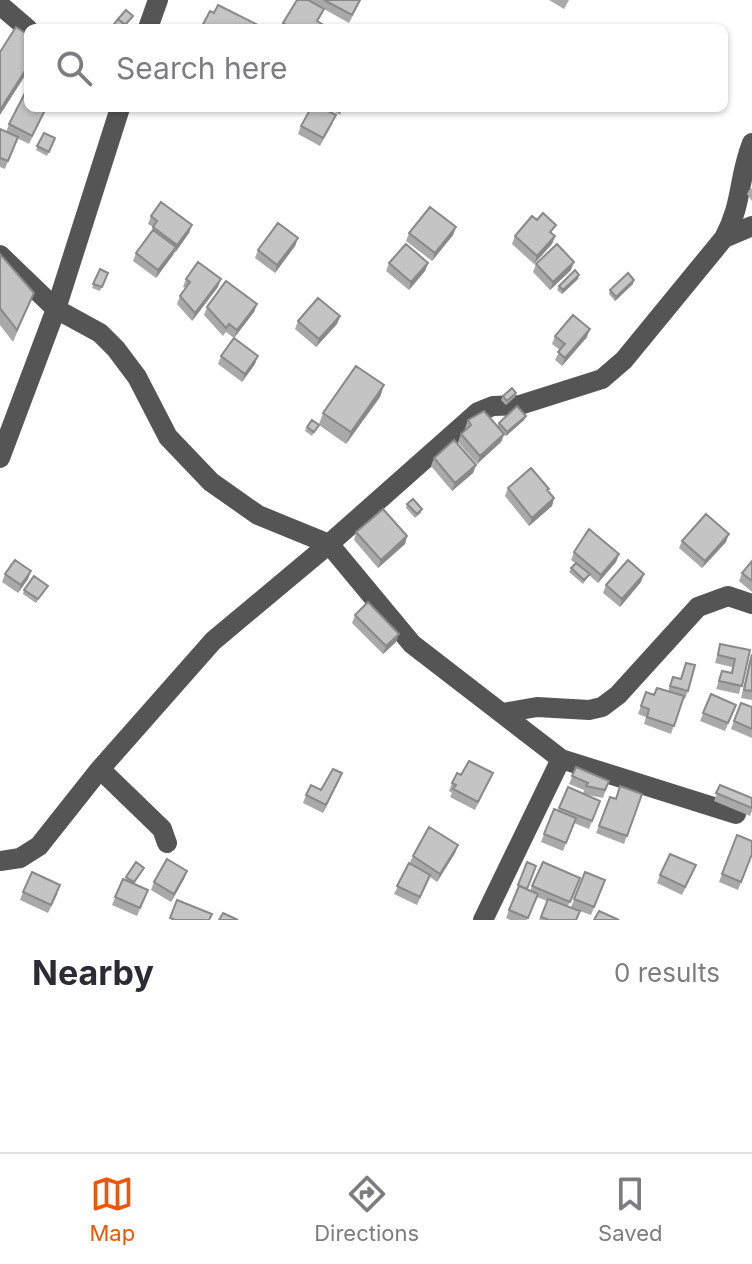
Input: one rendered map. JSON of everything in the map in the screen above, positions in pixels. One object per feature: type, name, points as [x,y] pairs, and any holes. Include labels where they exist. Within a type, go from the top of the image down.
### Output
[{"type":"street","points":[[149,24],[158,0]]},
{"type":"street","points":[[0,5],[24,26]]},
{"type":"street","points":[[0,458],[56,309],[119,112]]},
{"type":"street","points":[[1,858],[20,858],[39,846],[100,769],[213,641],[329,544],[478,412],[493,406],[520,405],[602,379],[624,360],[724,238],[737,214],[745,160],[752,143]]},
{"type":"street","points":[[724,238],[752,226]]},
{"type":"street","points":[[0,255],[56,309],[100,333],[116,349],[137,377],[168,437],[211,482],[258,515],[329,544],[412,644],[561,759],[736,814]]},
{"type":"street","points":[[503,713],[537,707],[589,710],[602,707],[618,695],[698,607],[728,596],[752,604]]},
{"type":"street","points":[[483,920],[561,759]]},
{"type":"street","points":[[100,769],[162,829],[167,843]]},
{"type":"building","points":[[297,0],[308,0],[324,9],[317,21],[322,24],[283,23]]},
{"type":"building","points":[[324,0],[360,0],[352,15]]},
{"type":"building","points":[[218,5],[256,24],[203,24],[210,11],[214,13]]},
{"type":"building","points":[[126,10],[133,16],[126,24],[118,19]]},
{"type":"building","points":[[16,27],[24,32],[24,72],[0,110],[0,52]]},
{"type":"building","points":[[24,95],[24,112],[44,112],[32,136],[9,124]]},
{"type":"building","points":[[309,112],[336,115],[323,138],[301,126]]},
{"type":"building","points":[[0,129],[18,137],[8,161],[0,158]]},
{"type":"building","points":[[44,133],[55,138],[49,152],[37,146]]},
{"type":"building","points":[[161,202],[192,225],[177,245],[153,227],[157,221],[151,216]]},
{"type":"building","points":[[430,207],[456,227],[435,253],[409,233]]},
{"type":"building","points":[[543,213],[556,225],[550,232],[555,236],[537,256],[515,236],[532,216],[537,220]]},
{"type":"building","points":[[278,223],[298,238],[277,265],[258,250]]},
{"type":"building","points":[[153,230],[176,247],[158,270],[136,253]]},
{"type":"building","points":[[406,244],[428,263],[411,282],[389,263]]},
{"type":"building","points":[[557,244],[574,262],[553,282],[536,264]]},
{"type":"building","points":[[0,254],[34,293],[17,330],[0,308]]},
{"type":"building","points":[[198,262],[221,279],[195,313],[180,296],[190,282],[186,279]]},
{"type":"building","points":[[100,269],[108,273],[102,287],[93,284]]},
{"type":"building","points":[[575,270],[579,275],[563,290],[559,286]]},
{"type":"building","points":[[628,273],[634,280],[616,297],[610,290]]},
{"type":"building","points":[[226,281],[257,304],[237,330],[229,324],[226,328],[207,307]]},
{"type":"building","points":[[318,298],[340,316],[319,339],[298,321]]},
{"type":"building","points":[[573,315],[590,329],[565,358],[558,352],[565,344],[555,336]]},
{"type":"building","points":[[234,338],[258,356],[245,374],[221,356]]},
{"type":"building","points":[[356,366],[384,385],[351,432],[323,413]]},
{"type":"building","points":[[512,388],[516,393],[507,401],[503,396]]},
{"type":"building","points":[[517,406],[526,416],[507,432],[499,423]]},
{"type":"building","points":[[484,411],[504,434],[480,456],[461,434],[471,425],[468,420]]},
{"type":"building","points":[[312,420],[319,425],[314,432],[307,427]]},
{"type":"building","points":[[454,440],[476,465],[455,483],[434,458]]},
{"type":"building","points":[[531,468],[554,498],[532,518],[508,488]]},
{"type":"building","points":[[413,499],[422,509],[417,514],[407,504]]},
{"type":"building","points":[[383,509],[407,536],[381,560],[356,532]]},
{"type":"building","points":[[706,514],[729,534],[705,561],[682,541]]},
{"type":"building","points":[[589,529],[619,554],[601,575],[574,552]]},
{"type":"building","points":[[15,560],[31,571],[21,585],[5,574]]},
{"type":"building","points":[[628,560],[644,574],[622,599],[606,585]]},
{"type":"building","points":[[752,561],[752,581],[742,573]]},
{"type":"building","points":[[576,563],[590,574],[584,580],[571,568]]},
{"type":"building","points":[[34,576],[48,586],[38,599],[24,590]]},
{"type":"building","points":[[368,602],[399,634],[386,646],[355,615]]},
{"type":"building","points":[[720,644],[750,650],[742,686],[719,681],[722,671],[732,673],[735,659],[718,655]]},
{"type":"building","points":[[752,654],[752,691],[744,690]]},
{"type":"building","points":[[686,663],[695,665],[688,691],[670,686],[673,677],[681,679]]},
{"type":"building","points":[[657,688],[684,696],[674,726],[647,717],[649,709],[641,706],[646,692],[654,695]]},
{"type":"building","points":[[711,694],[736,705],[728,723],[703,713]]},
{"type":"building","points":[[741,703],[752,707],[752,729],[734,721]]},
{"type":"building","points":[[469,761],[493,773],[478,802],[453,789],[456,785],[452,783],[457,773],[461,775]]},
{"type":"building","points":[[576,767],[609,781],[605,790],[586,786],[588,783],[572,776]]},
{"type":"building","points":[[333,769],[342,773],[326,805],[306,795],[311,785],[321,790]]},
{"type":"building","points":[[720,785],[752,798],[752,808],[716,793]]},
{"type":"building","points":[[620,786],[642,794],[627,836],[599,826],[610,797],[616,799]]},
{"type":"building","points":[[568,787],[600,801],[592,821],[559,808]]},
{"type":"building","points":[[554,809],[576,818],[566,843],[544,834]]},
{"type":"building","points":[[429,827],[458,845],[440,874],[413,856]]},
{"type":"building","points":[[737,835],[752,841],[752,854],[741,882],[722,874]]},
{"type":"building","points":[[670,854],[696,865],[685,887],[660,875]]},
{"type":"building","points":[[167,859],[187,871],[174,894],[154,882]]},
{"type":"building","points":[[136,862],[144,868],[134,882],[126,877]]},
{"type":"building","points":[[527,862],[536,866],[527,889],[518,885]]},
{"type":"building","points":[[543,862],[580,878],[570,902],[532,886]]},
{"type":"building","points":[[409,863],[430,875],[420,897],[397,886]]},
{"type":"building","points":[[32,872],[60,885],[51,905],[23,892]]},
{"type":"building","points":[[585,872],[605,880],[594,907],[574,899]]},
{"type":"building","points":[[123,879],[148,890],[140,908],[115,897]]},
{"type":"building","points":[[519,886],[538,894],[528,918],[509,910]]},
{"type":"building","points":[[548,899],[580,911],[576,920],[541,917]]},
{"type":"building","points":[[177,900],[212,914],[209,920],[170,918]]},
{"type":"building","points":[[599,911],[619,920],[594,920]]},
{"type":"building","points":[[223,913],[238,920],[219,920]]}]
